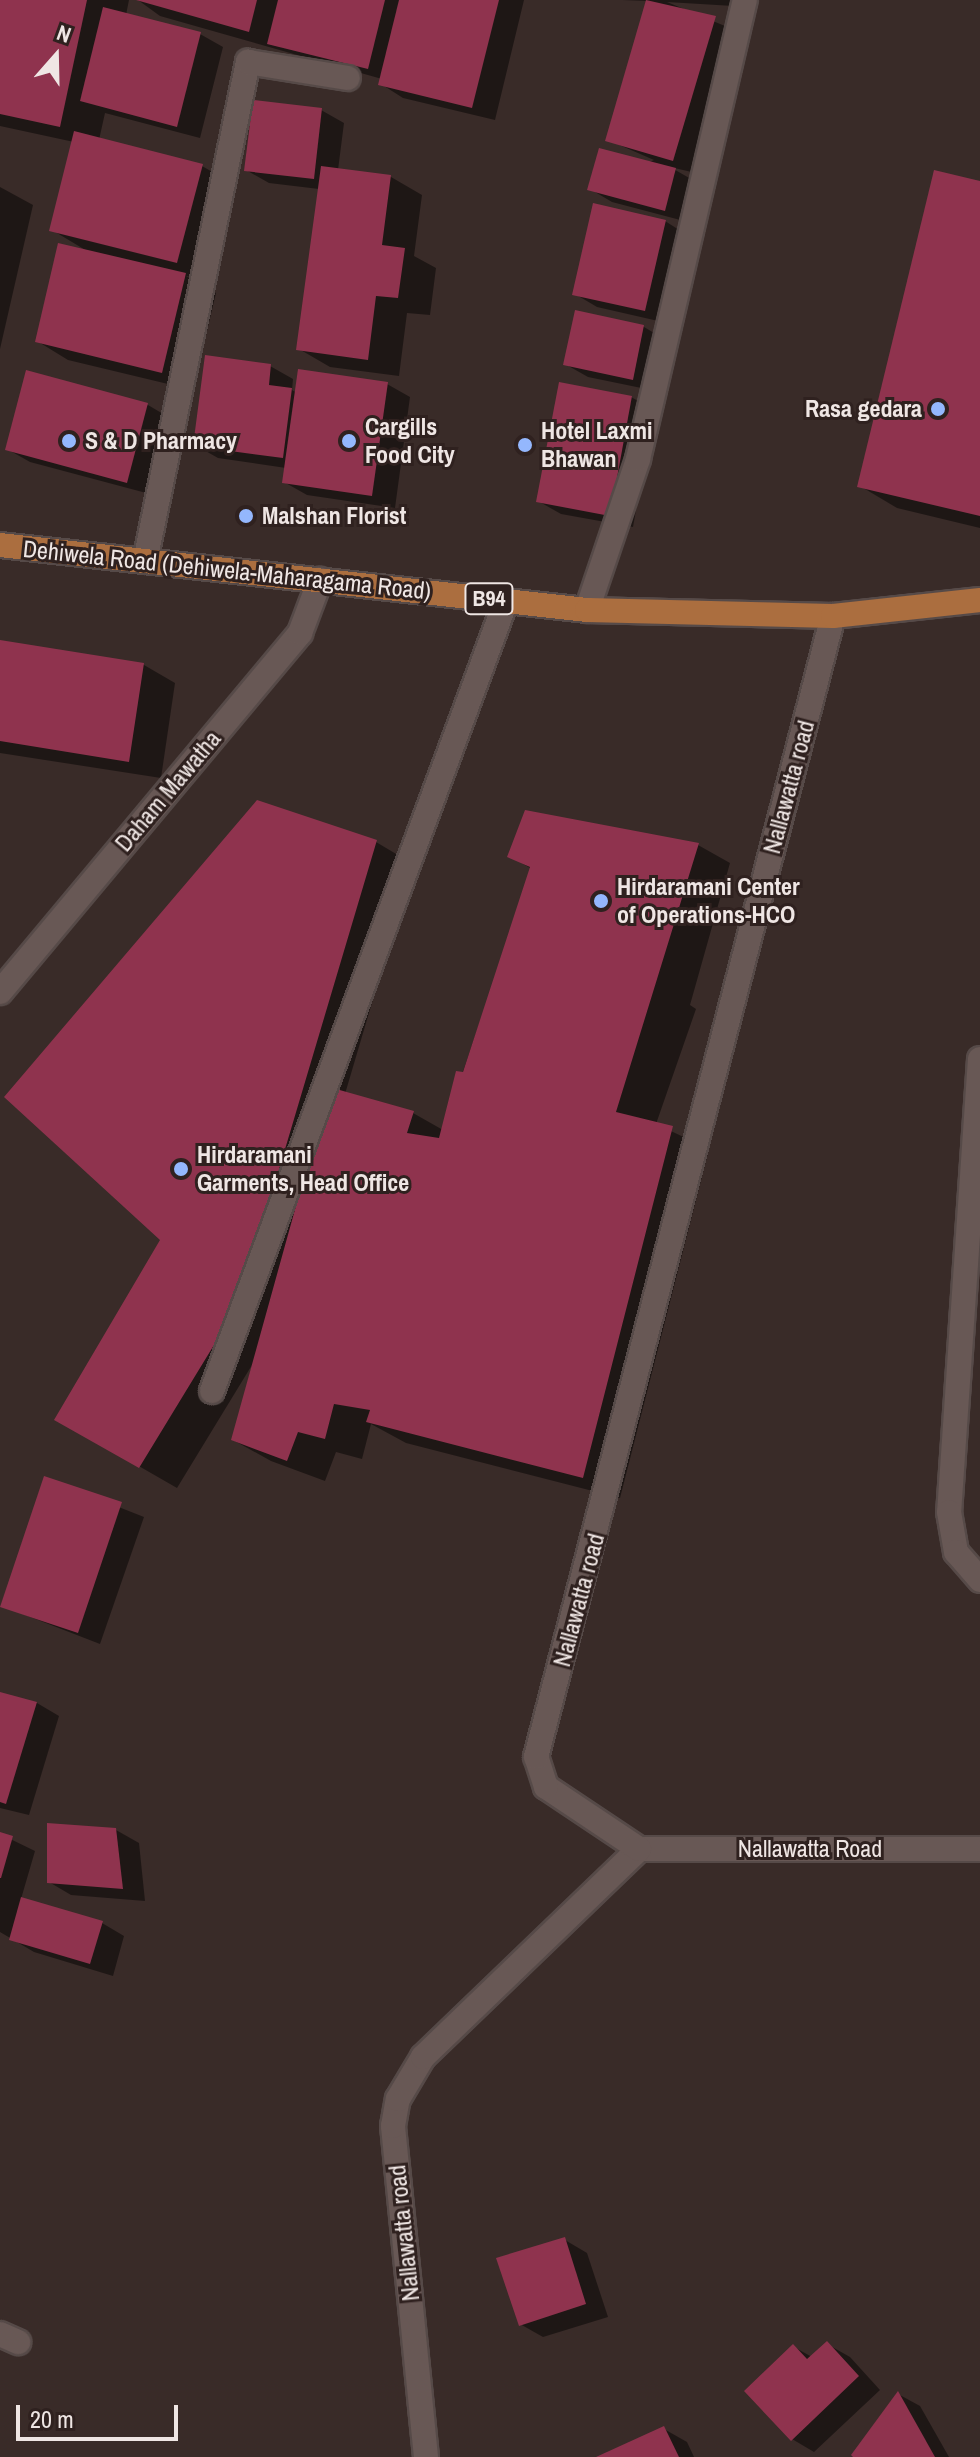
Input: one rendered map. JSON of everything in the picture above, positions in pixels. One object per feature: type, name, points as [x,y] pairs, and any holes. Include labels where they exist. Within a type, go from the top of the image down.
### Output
[{"type":"main road","name":"Dehiwela Road (Dehiwela-Maharagama Road)","points":[[0,545],[587,610],[833,616],[980,600]]},
{"type":"street","points":[[587,610],[638,459],[745,0]]},
{"type":"street","points":[[145,561],[248,62],[348,78]]},
{"type":"street","name":"Daham Mawatha","points":[[0,992],[300,633],[320,580]]},
{"type":"street","points":[[212,1391],[506,601]]},
{"type":"street","name":"Nallawatta road","points":[[426,2457],[393,2126],[398,2099],[423,2057],[639,1849],[546,1787],[536,1757],[833,616]]},
{"type":"street","points":[[980,1059],[949,1512],[956,1552],[980,1580]]},
{"type":"street","name":"Nallawatta Road","points":[[639,1849],[980,1849]]},
{"type":"building","points":[[0,0],[87,0],[60,127],[0,114]]},
{"type":"building","points":[[136,0],[257,0],[249,32]]},
{"type":"building","points":[[278,0],[385,0],[368,69],[267,44]]},
{"type":"building","points":[[399,0],[499,0],[472,108],[378,85]]},
{"type":"building","points":[[646,0],[716,16],[673,161],[605,141]]},
{"type":"building","points":[[103,7],[201,32],[177,127],[80,101]]},
{"type":"building","points":[[253,100],[322,108],[314,179],[244,171]]},
{"type":"building","points":[[74,131],[203,164],[177,263],[49,231]]},
{"type":"building","points":[[599,148],[676,168],[665,211],[587,190]]},
{"type":"building","points":[[321,166],[391,175],[382,245],[405,248],[398,298],[376,296],[368,360],[296,350]]},
{"type":"building","points":[[934,170],[980,181],[980,516],[857,487]]},
{"type":"building","points":[[593,203],[666,220],[645,311],[572,295]]},
{"type":"building","points":[[58,243],[186,273],[162,373],[35,342]]},
{"type":"building","points":[[575,310],[644,325],[633,380],[563,365]]},
{"type":"building","points":[[205,355],[271,364],[269,385],[292,388],[283,458],[193,446]]},
{"type":"building","points":[[298,369],[388,382],[372,496],[282,483]]},
{"type":"building","points":[[26,370],[148,403],[127,483],[5,450]]},
{"type":"building","points":[[559,382],[632,396],[610,516],[536,502]]},
{"type":"building","points":[[0,640],[144,663],[129,762],[0,741]]},
{"type":"building","name":"Hirdaramani Garments, Head Office","points":[[257,800],[377,840],[239,1304],[139,1468],[54,1420],[160,1240],[4,1097]]},
{"type":"building","points":[[525,810],[699,843],[616,1112],[673,1126],[583,1478],[366,1422],[370,1410],[334,1404],[325,1439],[298,1432],[287,1461],[231,1440],[329,1087],[414,1111],[407,1133],[439,1138],[456,1071],[463,1072],[530,867],[507,857]]},
{"type":"building","points":[[44,1476],[122,1502],[78,1633],[0,1607]]},
{"type":"building","points":[[0,1692],[37,1702],[6,1804],[0,1802]]},
{"type":"building","points":[[47,1823],[116,1828],[123,1889],[47,1883]]},
{"type":"building","points":[[0,1832],[13,1836],[1,1878],[0,1878]]},
{"type":"building","points":[[21,1897],[103,1921],[90,1964],[9,1940]]},
{"type":"building","points":[[565,2237],[586,2304],[519,2326],[496,2258]]},
{"type":"building","points":[[827,2341],[859,2376],[791,2441],[744,2391],[793,2344],[807,2359]]},
{"type":"building","points":[[898,2391],[935,2457],[853,2457],[851,2455]]},
{"type":"building","points":[[664,2426],[679,2457],[596,2457]]},
{"type":"place","name":"Rasa gedara","points":[[938,409]]},
{"type":"place","name":"S & D Pharmacy","points":[[69,441]]},
{"type":"place","name":"Cargills Food City","points":[[349,441]]},
{"type":"place","name":"Hotel Laxmi Bhawan","points":[[525,445]]},
{"type":"place","name":"Malshan Florist","points":[[246,516]]},
{"type":"place","name":"Hirdaramani Center of Operations-HCO","points":[[601,901]]},
{"type":"place","name":"Hirdaramani Garments, Head Office","points":[[181,1169]]}]
